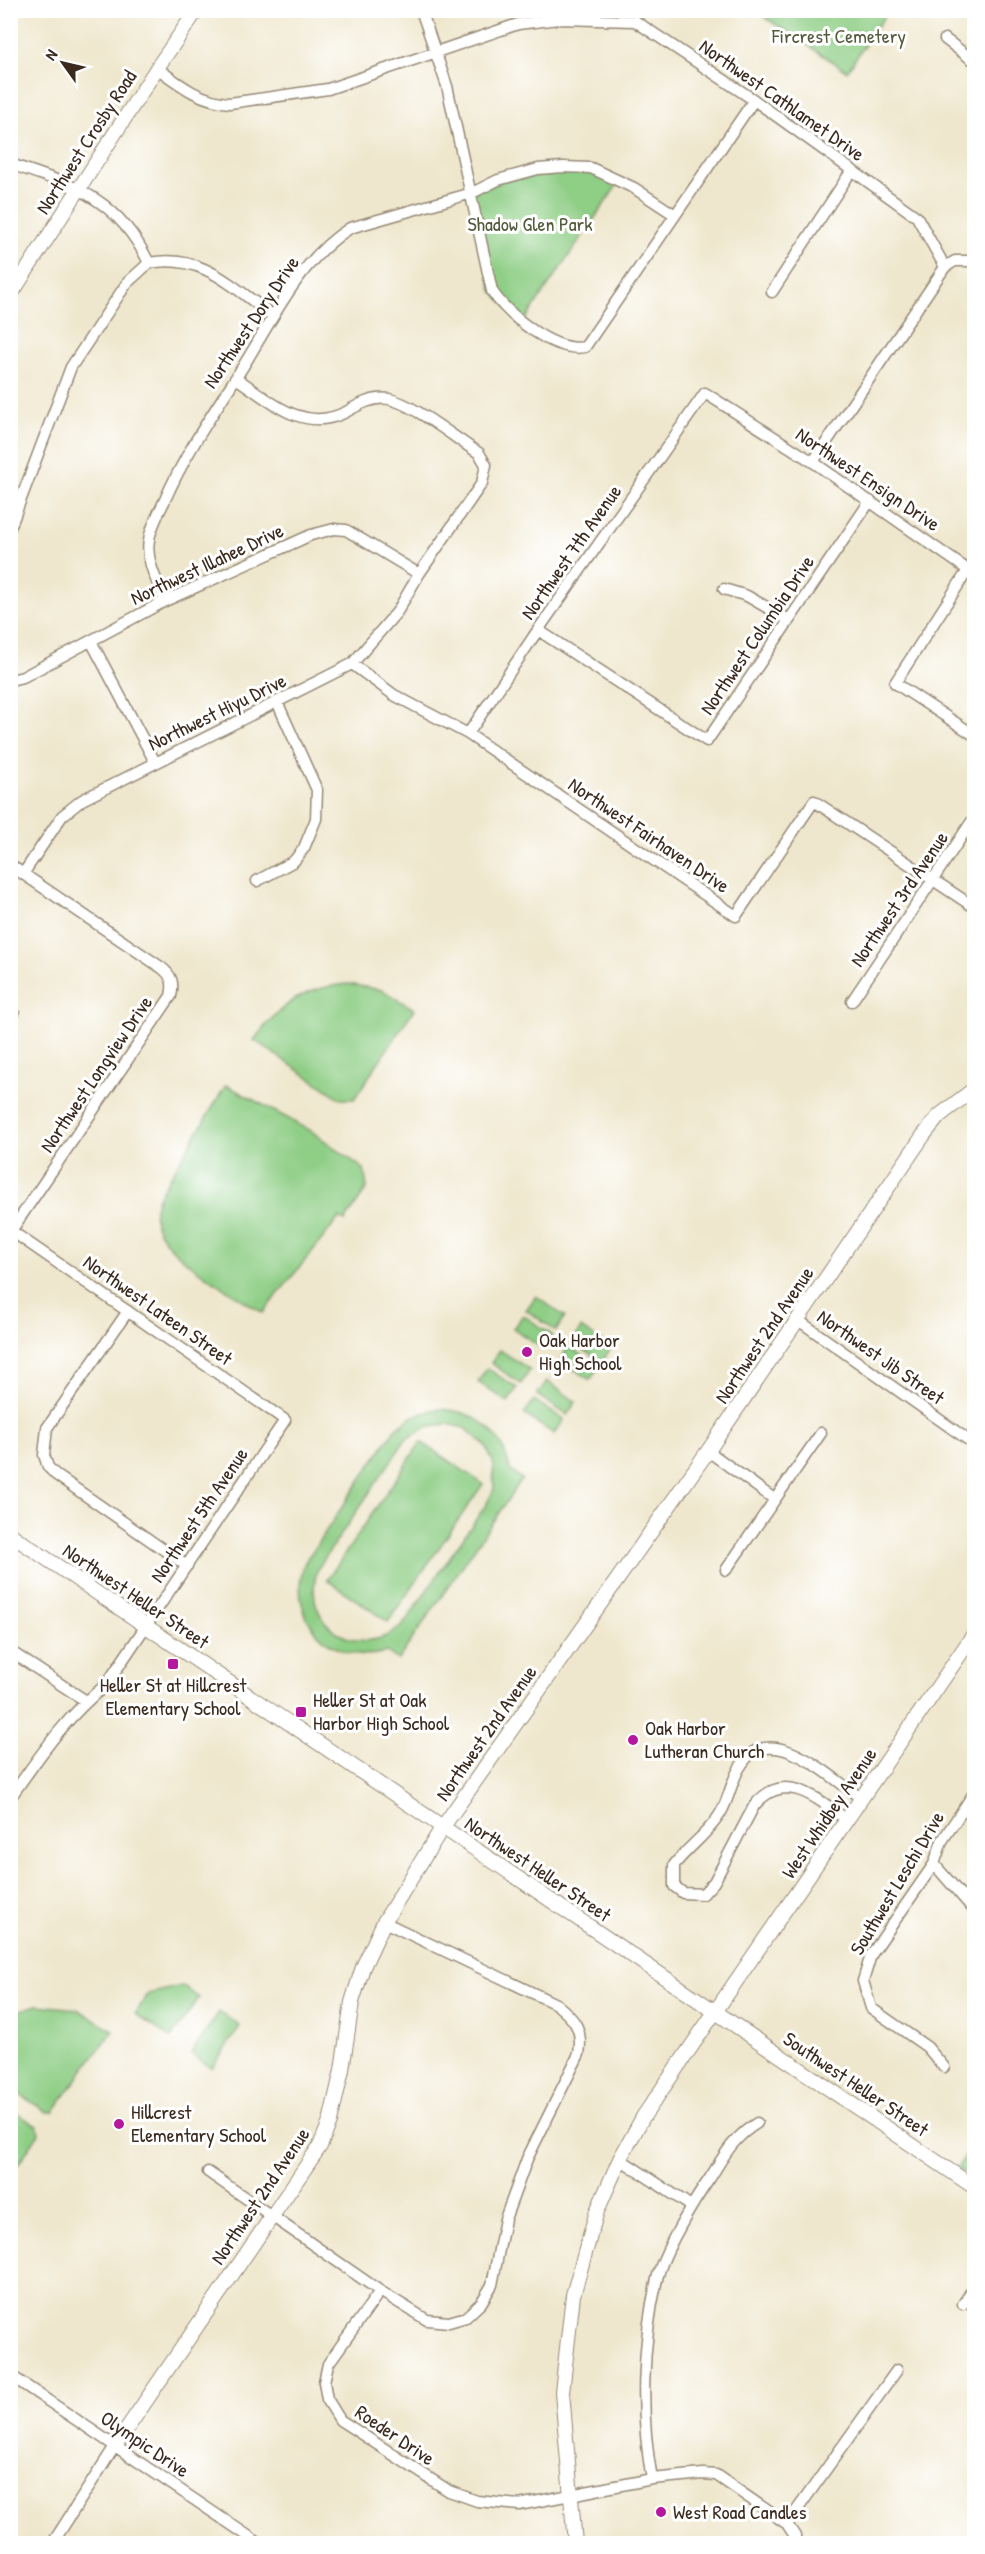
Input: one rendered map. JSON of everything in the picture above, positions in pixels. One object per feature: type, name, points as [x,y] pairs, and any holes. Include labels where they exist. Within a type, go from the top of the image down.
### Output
[{"type":"street","name":"Northwest Crosby Road","points":[[10,296],[197,10]]},
{"type":"street","points":[[421,10],[447,86],[492,291],[514,318],[563,346],[574,349],[585,346],[754,100]]},
{"type":"street","name":"Northwest Cathlamet Drive","points":[[157,68],[191,93],[218,102],[230,103],[328,89],[518,24],[559,18],[635,16],[917,217],[945,267]]},
{"type":"street","points":[[945,39],[975,61]]},
{"type":"street","points":[[10,164],[79,190],[112,209],[125,223],[149,262]]},
{"type":"street","name":"Northwest Dory Drive","points":[[165,601],[151,563],[148,540],[171,485],[211,414],[236,378],[272,315],[333,238],[350,228],[472,193],[498,180],[538,169],[591,168],[634,188],[675,215]]},
{"type":"street","points":[[772,292],[852,170]]},
{"type":"street","points":[[10,528],[71,367],[127,282],[149,262],[169,259],[204,267],[272,315]]},
{"type":"street","points":[[813,462],[945,267],[955,261],[975,261]]},
{"type":"street","name":"Northwest Hiyu Drive","points":[[24,874],[70,808],[155,762],[278,704],[352,664],[392,619],[419,574],[482,483],[486,465],[484,459],[406,406],[388,399],[371,400],[333,418],[318,422],[286,411],[236,378]]},
{"type":"street","name":"Northwest Ensign Drive","points":[[705,393],[813,462],[968,570],[895,683],[975,735]]},
{"type":"street","name":"Northwest 7th Avenue","points":[[468,734],[538,630],[705,393]]},
{"type":"street","name":"Northwest Columbia Drive","points":[[538,630],[707,741],[870,501]]},
{"type":"street","name":"Northwest Illahee Drive","points":[[10,680],[23,677],[165,601],[311,535],[334,530],[358,536],[419,574]]},
{"type":"street","points":[[724,589],[747,596],[789,620]]},
{"type":"street","points":[[91,641],[155,762]]},
{"type":"street","name":"Northwest Fairhaven Drive","points":[[352,664],[394,695],[468,734],[736,916],[814,801],[975,907]]},
{"type":"street","points":[[257,881],[294,861],[304,848],[316,819],[317,790],[278,704]]},
{"type":"street","name":"Northwest 3rd Avenue","points":[[852,1001],[975,818]]},
{"type":"street","name":"Northwest Longview Drive","points":[[10,865],[162,968],[169,974],[173,988],[171,996],[11,1231]]},
{"type":"street","points":[[10,1006],[14,1012],[10,1024]]},
{"type":"street","name":"Northwest 2nd Avenue","points":[[116,2446],[270,2216],[320,2146],[330,2122],[342,2070],[352,2002],[363,1967],[384,1922],[442,1828],[708,1451],[933,1123],[975,1089]]},
{"type":"street","name":"Northwest Lateen Street","points":[[11,1231],[285,1420]]},
{"type":"street","points":[[128,1311],[47,1428],[44,1455],[48,1467],[56,1475],[187,1566]]},
{"type":"street","name":"Northwest Jib Street","points":[[798,1320],[975,1444]]},
{"type":"street","name":"Northwest 5th Avenue","points":[[10,1798],[59,1730],[86,1701],[106,1685],[285,1420]]},
{"type":"street","points":[[726,1570],[821,1433]]},
{"type":"street","points":[[708,1451],[774,1499]]},
{"type":"street","name":"Northwest Heller Street","points":[[10,1534],[716,2014]]},
{"type":"street","name":"West Whidbey Avenue","points":[[575,2544],[573,2493],[562,2392],[573,2295],[597,2211],[620,2159],[643,2117],[716,2014],[975,1634]]},
{"type":"street","points":[[10,1651],[86,1701]]},
{"type":"street","points":[[847,1820],[810,1793],[778,1788],[761,1797],[754,1806],[714,1882],[703,1894],[683,1893],[674,1886],[674,1865],[709,1831],[728,1802],[735,1776],[751,1753],[764,1748],[789,1749],[862,1799]]},
{"type":"street","name":"Southwest Leschi Drive","points":[[944,2067],[927,2047],[871,2008],[863,1981],[871,1955],[934,1864],[942,1841],[975,1792]]},
{"type":"street","points":[[934,1864],[975,1910]]},
{"type":"street","points":[[208,2172],[380,2291],[427,2320],[449,2322],[466,2317],[482,2303],[492,2285],[505,2219],[527,2159],[579,2054],[582,2038],[574,2019],[555,2004],[384,1922]]},
{"type":"street","name":"Southwest Heller Street","points":[[716,2014],[975,2187]]},
{"type":"street","points":[[652,2480],[644,2437],[644,2390],[657,2277],[691,2206],[738,2135],[757,2123]]},
{"type":"street","points":[[620,2159],[691,2206]]},
{"type":"street","points":[[963,2304],[975,2288]]},
{"type":"street","name":"Roeder Drive","points":[[380,2291],[328,2364],[324,2382],[327,2399],[340,2420],[448,2491],[477,2501],[519,2505],[573,2493],[652,2480],[703,2474],[716,2475],[787,2524]]},
{"type":"street","points":[[796,2544],[795,2536],[787,2524],[897,2370]]},
{"type":"street","name":"Olympic Drive","points":[[10,2374],[260,2544]]},
{"type":"street","points":[[52,2544],[116,2446]]},
{"type":"street","points":[[975,2490],[975,2506]]},
{"type":"green space","name":"Fircrest Cemetery","points":[[888,10],[847,71],[755,11]]},
{"type":"green space","name":"Shadow Glen Park","points":[[591,168],[620,181],[523,323],[492,291],[472,193],[520,174]]},
{"type":"green space","points":[[348,984],[382,990],[414,1009],[354,1099],[341,1099],[254,1040],[283,1008],[294,1000],[318,989]]},
{"type":"green space","points":[[226,1085],[311,1131],[364,1169],[367,1188],[345,1221],[339,1218],[263,1313],[187,1262],[173,1250],[155,1221],[158,1197]]},
{"type":"green space","points":[[536,1296],[565,1317],[556,1331],[526,1310]]},
{"type":"green space","points":[[523,1315],[552,1335],[543,1349],[513,1328]]},
{"type":"green space","points":[[581,1328],[611,1348],[602,1362],[572,1342]]},
{"type":"green space","points":[[569,1346],[599,1367],[590,1380],[560,1360]]},
{"type":"green space","points":[[500,1350],[530,1370],[521,1384],[491,1363]]},
{"type":"green space","points":[[487,1368],[517,1388],[508,1402],[478,1382]]},
{"type":"green space","points":[[547,1381],[576,1402],[567,1415],[537,1395]]},
{"type":"green space","points":[[534,1400],[564,1420],[554,1434],[524,1414]]},
{"type":"green space","points":[[436,1409],[463,1413],[475,1418],[494,1434],[501,1444],[510,1470],[522,1479],[398,1660],[387,1652],[366,1655],[347,1652],[331,1644],[317,1633],[307,1618],[301,1601],[300,1582],[305,1562],[395,1429],[414,1416]],"holes":[[[447,1424],[465,1428],[485,1445],[493,1462],[494,1489],[486,1505],[403,1625],[386,1636],[368,1640],[351,1639],[336,1632],[325,1621],[317,1606],[314,1588],[318,1568],[406,1439],[429,1426]]]},
{"type":"green space","points":[[421,1442],[483,1484],[388,1622],[327,1580]]},
{"type":"green space","points":[[182,1986],[199,1998],[171,2038],[135,2014],[148,1994]]},
{"type":"green space","points":[[37,2005],[77,2009],[113,2030],[53,2112],[47,2112],[11,2089],[11,2013]]},
{"type":"green space","points":[[219,2012],[240,2026],[212,2068],[191,2054]]},
{"type":"green space","points":[[11,2109],[38,2127],[39,2134],[11,2174]]},
{"type":"green space","points":[[974,2142],[974,2180],[957,2168]]},
{"type":"place","name":"Oak Harbor High School","points":[[527,1352]]},
{"type":"place","name":"Heller St at Hillcrest Elementary School","points":[[173,1664]]},
{"type":"place","name":"Heller St at Oak Harbor High School","points":[[301,1712]]},
{"type":"place","name":"Oak Harbor Lutheran Church","points":[[633,1740]]},
{"type":"place","name":"Hillcrest Elementary School","points":[[119,2124]]},
{"type":"place","name":"West Road Candles","points":[[661,2512]]}]
